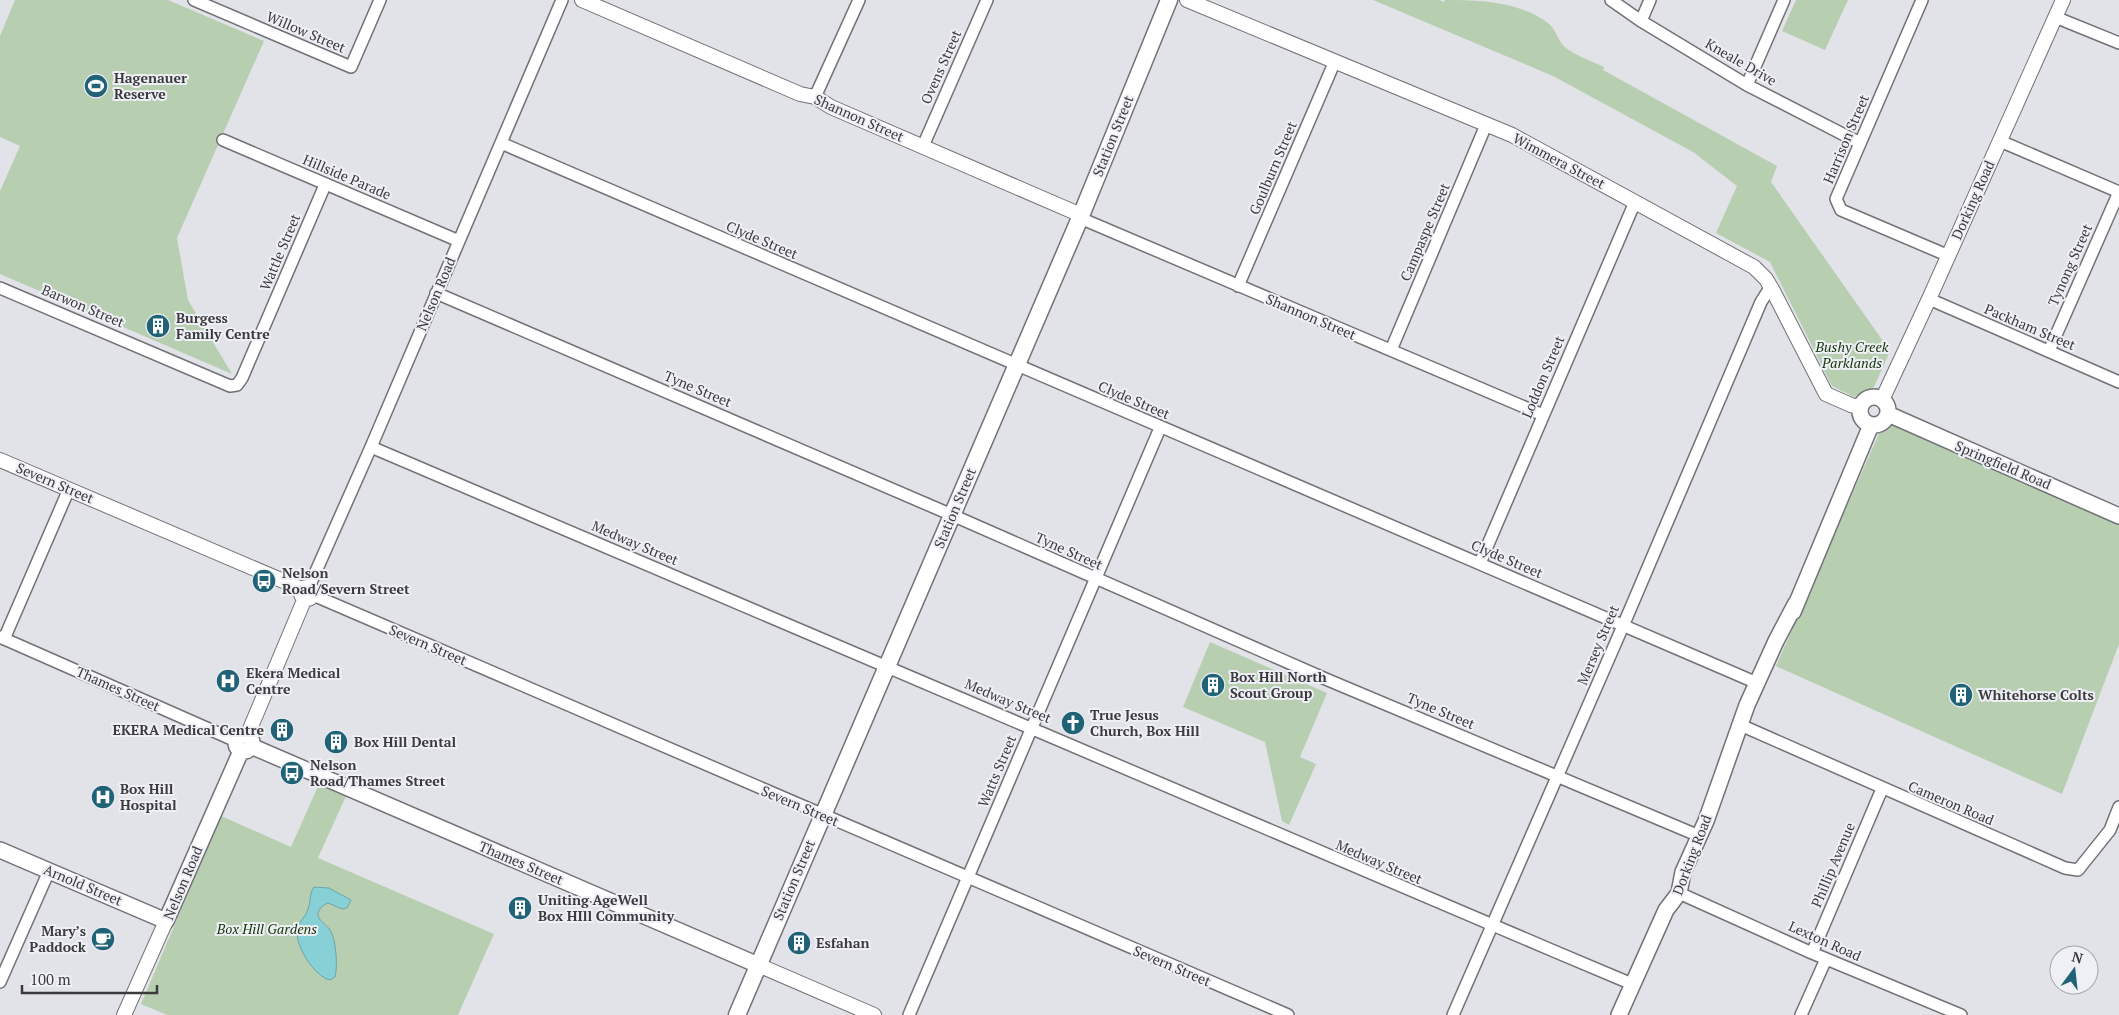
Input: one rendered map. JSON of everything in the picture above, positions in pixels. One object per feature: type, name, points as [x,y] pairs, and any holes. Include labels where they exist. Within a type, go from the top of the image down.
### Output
[{"type":"main road","name":"Station Street","points":[[737,1015],[1080,217],[1169,0]]},
{"type":"main road","points":[[1877,398],[1885,407],[1881,423],[1871,424],[1861,416],[1861,408],[1868,399],[1877,398]]},
{"type":"main road","name":"Springfield Road","points":[[1885,407],[2119,516]]},
{"type":"main road","name":"Dorking Road","points":[[1743,726],[1754,712],[1778,645],[1871,424]]},
{"type":"main road","name":"Dorking Road","points":[[1644,956],[1657,912],[1671,889],[1675,871],[1692,832],[1721,776],[1743,726],[1757,683],[1778,645]]},
{"type":"main road","name":"Nelson Road","points":[[166,921],[244,743]]},
{"type":"main road","name":"Thames Street","points":[[244,743],[758,965]]},
{"type":"main road","name":"Dorking Road","points":[[1618,1015],[1666,910],[1679,893],[1683,872],[1706,821],[1721,776]]},
{"type":"main road","name":"Arnold Street","points":[[0,850],[166,921]]},
{"type":"street","name":"Willow Street","points":[[194,0],[351,67],[380,0]]},
{"type":"street","name":"Nelson Road","points":[[244,743],[562,0]]},
{"type":"street","points":[[815,96],[859,0]]},
{"type":"street","name":"Ovens Street","points":[[923,146],[987,0]]},
{"type":"street","name":"Wimmera Street","points":[[1187,0],[1527,143],[1754,268],[1766,279],[1826,394],[1861,408]]},
{"type":"street","name":"Kneale Drive","points":[[1611,0],[1641,21],[1746,85],[1860,143]]},
{"type":"street","points":[[1641,21],[1650,0]]},
{"type":"street","points":[[1746,85],[1784,0]]},
{"type":"street","name":"Harrison Street","points":[[1922,0],[1836,200],[1841,210],[1949,256]]},
{"type":"street","name":"Dorking Road","points":[[1885,407],[1929,300],[2063,0]]},
{"type":"street","name":"Shannon Street","points":[[587,1],[612,14],[800,94],[815,96],[831,107],[923,146],[1080,217],[1543,416]]},
{"type":"street","points":[[2055,17],[2119,43]]},
{"type":"street","name":"Goulburn Street","points":[[1238,286],[1335,61]]},
{"type":"street","name":"Campaspe Street","points":[[1391,350],[1486,125]]},
{"type":"street","name":"Hillside Parade","points":[[223,140],[459,241]]},
{"type":"street","points":[[2000,141],[2119,192]]},
{"type":"street","name":"Clyde Street","points":[[501,143],[1160,428],[1480,563],[1757,683]]},
{"type":"street","name":"Wattle Street","points":[[237,384],[242,378],[325,185]]},
{"type":"street","name":"Tynong Street","points":[[2049,351],[2119,192]]},
{"type":"street","name":"Loddon Street","points":[[1480,563],[1634,202]]},
{"type":"street","name":"Barwon Street","points":[[0,288],[230,386],[237,384]]},
{"type":"street","name":"Mersey Street","points":[[1453,1015],[1623,626],[1760,302],[1768,291],[1772,290]]},
{"type":"street","name":"Tyne Street","points":[[436,293],[952,515],[1328,680],[1692,832]]},
{"type":"street","name":"Packham Street","points":[[1929,300],[2119,382]]},
{"type":"street","name":"Watts Street","points":[[909,1015],[1160,428]]},
{"type":"street","name":"Medway Street","points":[[371,447],[1032,728],[1282,837],[1632,984]]},
{"type":"street","name":"Severn Street","points":[[0,460],[1288,1015]]},
{"type":"street","points":[[2,638],[69,489]]},
{"type":"street","name":"Thames Street","points":[[2,638],[244,743]]},
{"type":"street","name":"Cameron Road","points":[[1743,726],[1882,789],[2065,868],[2078,870],[2114,831],[2119,807]]},
{"type":"street","name":"Phillip Avenue","points":[[1812,953],[1882,789]]},
{"type":"street","points":[[0,982],[49,870]]},
{"type":"street","name":"Lexton Road","points":[[1679,893],[1812,953],[1960,1015]]},
{"type":"street","name":"Nelson Road","points":[[124,1015],[166,921]]},
{"type":"street","points":[[1802,1015],[1826,959]]},
{"type":"street","name":"Thames Street","points":[[758,965],[874,1015]]},
{"type":"green space","name":"Hagenauer Reserve","points":[[15,0],[168,0],[264,41],[177,238],[188,300],[232,374],[0,274],[0,191],[20,146],[0,137],[0,36]]},
{"type":"green space","name":"Bushy Creek Parklands","points":[[1373,0],[1439,0],[1444,2],[1445,0],[1472,0],[1498,3],[1524,10],[1548,23],[1563,45],[1570,51],[1604,67],[1603,70],[1777,166],[1771,182],[1890,351],[1874,387],[1854,397],[1832,386],[1770,262],[1716,233],[1737,186],[1693,152],[1553,76]]},
{"type":"green space","points":[[1796,0],[1848,0],[1825,50],[1782,31]]},
{"type":"green space","points":[[1885,420],[2119,522],[2119,644],[2062,794],[1776,666]]},
{"type":"green space","points":[[1210,642],[1327,693],[1300,757],[1316,764],[1289,825],[1282,821],[1265,742],[1183,707]]},
{"type":"green space","name":"Box Hill Gardens","points":[[319,784],[346,796],[318,858],[494,934],[458,1015],[167,1015],[141,1004],[214,832],[212,827],[214,821],[219,821],[221,816],[291,847]]},
{"type":"water","points":[[314,887],[329,888],[351,900],[347,908],[342,909],[328,903],[318,913],[320,919],[329,928],[335,946],[336,972],[335,977],[330,980],[324,978],[312,967],[297,937],[298,927],[307,912],[311,892]]},
{"type":"place","name":"Hagenauer Reserve","points":[[96,86]]},
{"type":"place","name":"Burgess Family Centre","points":[[158,326]]},
{"type":"place","name":"Nelson Road/Severn Street","points":[[264,581]]},
{"type":"place","name":"Ekera Medical Centre","points":[[228,681]]},
{"type":"place","name":"Box Hill North Scout Group","points":[[1213,685]]},
{"type":"place","name":"Whitehorse Colts","points":[[1961,695]]},
{"type":"place","name":"True Jesus Church, Box Hill","points":[[1073,723]]},
{"type":"place","name":"EKERA Medical Centre","points":[[282,730]]},
{"type":"place","name":"Box Hill Dental","points":[[336,742]]},
{"type":"place","name":"Nelson Road/Thames Street","points":[[292,773]]},
{"type":"place","name":"Box Hill Hospital","points":[[103,797]]},
{"type":"place","name":"Uniting AgeWell Box HIll Community","points":[[520,908]]},
{"type":"place","name":"Mary’s Paddock","points":[[103,939]]},
{"type":"place","name":"Esfahan","points":[[799,943]]}]
